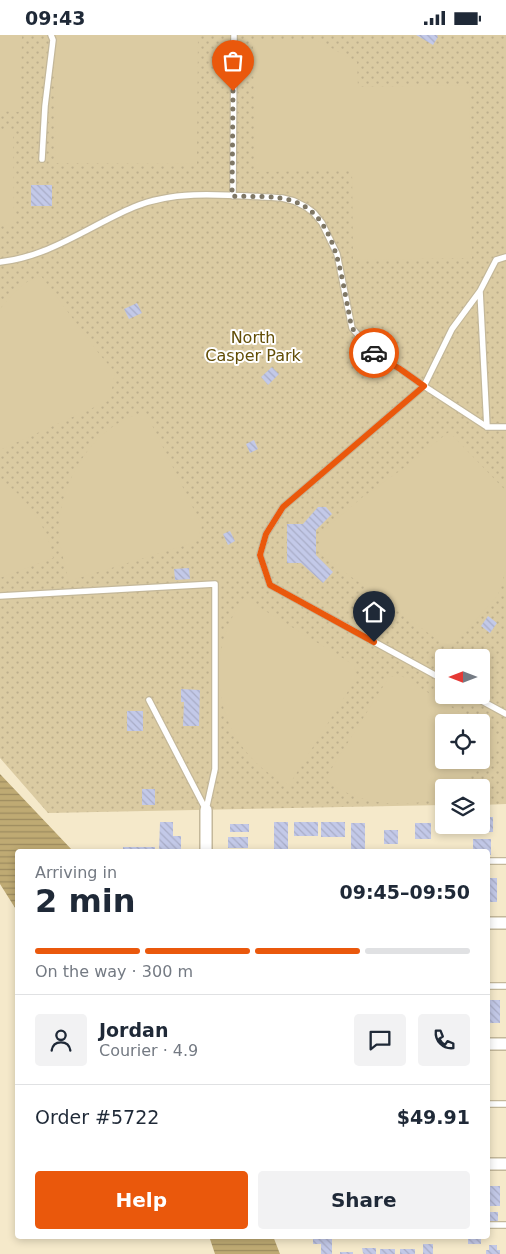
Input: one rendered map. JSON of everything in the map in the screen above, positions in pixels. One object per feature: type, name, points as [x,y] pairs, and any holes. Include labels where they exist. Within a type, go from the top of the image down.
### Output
[{"type":"street","points":[[206,810],[206,849]]},
{"type":"street","points":[[490,923],[506,923]]},
{"type":"street","points":[[490,1044],[506,1043]]},
{"type":"street","points":[[490,1164],[506,1164]]},
{"type":"lane","points":[[42,159],[53,40],[51,35]]},
{"type":"lane","points":[[232,196],[234,35]]},
{"type":"lane","points":[[0,262],[38,254],[134,207],[154,200],[198,195],[282,198],[294,201],[314,213],[322,223],[336,254],[352,328],[373,352],[487,427],[506,427]]},
{"type":"lane","points":[[435,675],[270,585],[260,555],[266,534],[283,507],[424,386],[452,329],[480,291],[496,259],[506,257]]},
{"type":"lane","points":[[480,291],[487,427]]},
{"type":"lane","points":[[0,595],[215,583],[215,769],[206,810]]},
{"type":"lane","points":[[149,700],[206,810]]},
{"type":"lane","points":[[487,704],[506,715]]},
{"type":"lane","points":[[490,861],[506,861]]},
{"type":"lane","points":[[490,986],[506,986]]},
{"type":"lane","points":[[490,1104],[506,1104]]},
{"type":"lane","points":[[490,1225],[506,1225]]},
{"type":"green space","name":"North Casper Park","points":[[0,35],[506,35],[506,804],[490,805],[490,779],[435,779],[435,805],[48,813],[0,758]]},
{"type":"green space","points":[[0,35],[22,35],[20,112],[0,111]]},
{"type":"green space","points":[[56,35],[198,35],[197,164],[55,163]]},
{"type":"green space","points":[[315,39],[357,62],[358,87],[469,85],[472,258],[353,260],[352,170],[255,172],[253,40]]},
{"type":"green space","points":[[0,131],[13,131],[14,225],[0,225]]},
{"type":"green space","points":[[41,276],[100,355],[115,372],[110,400],[0,450],[0,309],[24,285]]},
{"type":"green space","points":[[145,411],[202,526],[196,542],[69,581],[59,536],[59,521],[66,491],[72,476],[89,449],[99,438],[127,418]]},
{"type":"green space","points":[[449,432],[506,491],[506,569],[498,595],[450,649],[320,554],[319,534],[364,496]]},
{"type":"green space","points":[[0,479],[20,496],[41,524],[53,558],[0,578]]},
{"type":"green space","points":[[244,598],[354,665],[357,677],[289,785],[265,770],[245,751],[231,728],[222,702],[219,676],[222,649],[230,622]]},
{"type":"green space","points":[[400,675],[435,697],[435,704],[446,704],[462,714],[435,714],[435,769],[479,769],[467,779],[435,779],[435,798],[433,799],[406,804],[379,802],[352,795],[337,788],[325,779],[389,677]]},
{"type":"green space","points":[[490,732],[499,737],[490,756]]},
{"type":"shaded area","points":[[0,774],[71,849],[15,849],[15,908],[0,884]]},
{"type":"shaded area","points":[[210,1239],[274,1239],[280,1254],[215,1254]]},
{"type":"building","points":[[416,35],[437,35],[438,37],[433,45]]},
{"type":"building","points":[[31,185],[52,185],[52,206],[31,206]]},
{"type":"building","points":[[137,303],[142,313],[129,319],[124,309]]},
{"type":"building","points":[[272,367],[279,374],[268,385],[261,377]]},
{"type":"building","points":[[254,440],[258,449],[250,453],[246,444]]},
{"type":"building","points":[[318,507],[326,507],[332,514],[316,530],[316,555],[333,572],[323,583],[301,563],[287,563],[287,524],[303,524]]},
{"type":"building","points":[[230,531],[235,541],[228,545],[223,534]]},
{"type":"building","points":[[189,568],[190,579],[175,580],[174,569]]},
{"type":"building","points":[[488,616],[497,623],[490,633],[481,626]]},
{"type":"building","points":[[181,689],[200,690],[199,726],[183,726],[184,702],[181,702]]},
{"type":"building","points":[[127,711],[143,711],[143,731],[127,731]]},
{"type":"building","points":[[142,789],[155,789],[155,805],[142,805]]},
{"type":"building","points":[[490,817],[493,817],[493,832],[490,832]]},
{"type":"building","points":[[160,822],[173,822],[173,836],[181,836],[181,849],[159,849]]},
{"type":"building","points":[[274,822],[288,822],[288,849],[274,849]]},
{"type":"building","points":[[294,822],[318,822],[318,836],[294,836]]},
{"type":"building","points":[[321,822],[345,822],[345,837],[321,837]]},
{"type":"building","points":[[351,823],[365,823],[365,849],[351,849]]},
{"type":"building","points":[[415,823],[431,823],[431,839],[415,839]]},
{"type":"building","points":[[230,824],[249,824],[249,832],[230,832]]},
{"type":"building","points":[[384,830],[398,830],[398,844],[384,844]]},
{"type":"building","points":[[228,837],[248,837],[248,848],[228,848]]},
{"type":"building","points":[[473,839],[491,839],[491,855],[490,849],[473,849]]},
{"type":"building","points":[[123,847],[155,847],[155,849],[123,849]]},
{"type":"building","points":[[490,878],[497,878],[497,902],[490,902]]},
{"type":"building","points":[[490,1000],[500,1000],[500,1023],[490,1023]]},
{"type":"building","points":[[490,1186],[500,1186],[500,1206],[490,1206]]},
{"type":"building","points":[[490,1212],[498,1212],[498,1221],[490,1221]]},
{"type":"building","points":[[313,1239],[332,1239],[332,1254],[321,1254],[321,1244],[313,1244]]},
{"type":"building","points":[[468,1239],[481,1239],[481,1244],[468,1244]]},
{"type":"building","points":[[423,1244],[433,1244],[433,1254],[423,1254]]},
{"type":"building","points":[[489,1245],[497,1245],[497,1250],[500,1250],[500,1254],[486,1254],[486,1250],[489,1250]]},
{"type":"building","points":[[362,1248],[376,1248],[376,1254],[364,1254]]},
{"type":"building","points":[[380,1249],[395,1249],[395,1254],[380,1254]]},
{"type":"building","points":[[400,1249],[415,1249],[415,1254],[400,1254]]},
{"type":"building","points":[[340,1252],[353,1252],[353,1254],[340,1254]]},
{"type":"way so far","points":[[233,91],[232,196],[282,198],[294,201],[314,213],[322,223],[336,254],[352,328],[374,353]]},
{"type":"route","points":[[374,353],[424,386],[283,507],[266,534],[260,555],[270,585],[374,642]]}]
